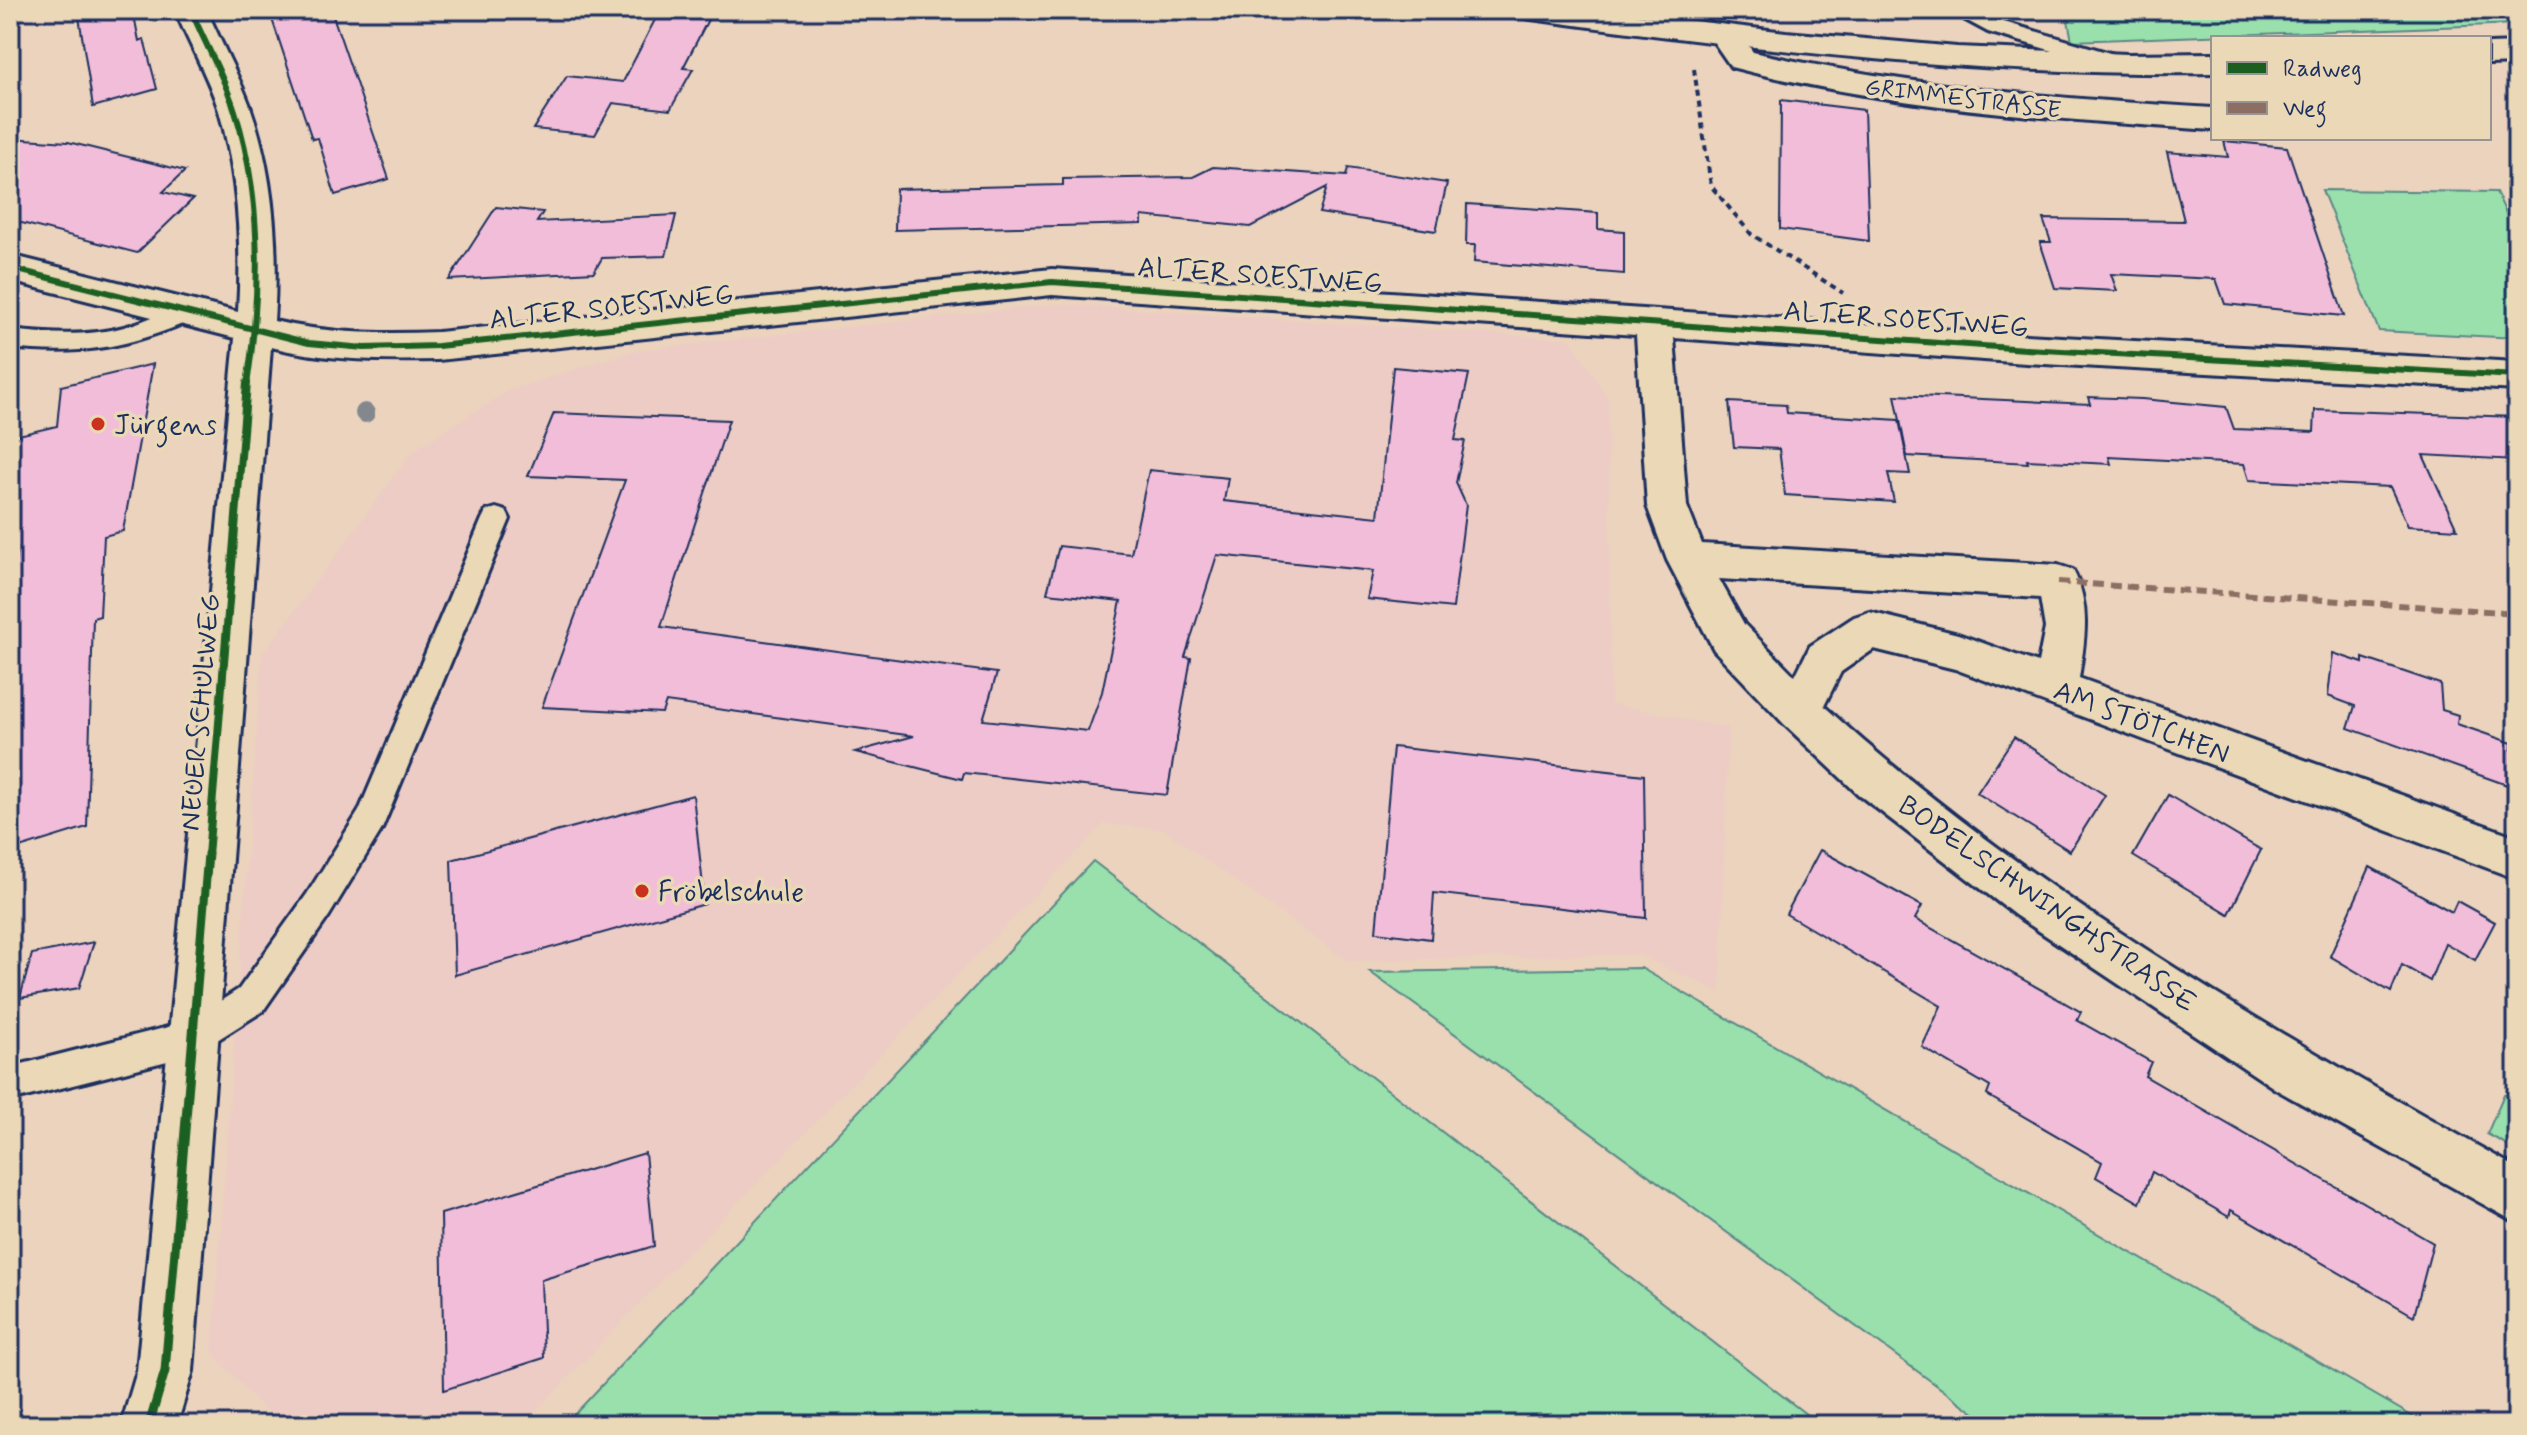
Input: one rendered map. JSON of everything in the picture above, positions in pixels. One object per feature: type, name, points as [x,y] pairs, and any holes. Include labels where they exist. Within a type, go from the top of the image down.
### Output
[{"type":"street","name":"NEUER SCHULWEG","points":[[149,1425],[165,1371],[247,385],[257,332],[253,182],[234,110],[191,10]]},
{"type":"street","name":"GRIMMESTRASSE","points":[[1531,10],[1727,38],[2053,64],[2128,66],[2211,63]]},
{"type":"street","name":"GRIMMESTRASSE","points":[[1727,38],[1742,60],[1829,82],[2010,107],[2211,119]]},
{"type":"street","points":[[2491,54],[2517,53]]},
{"type":"street","name":"ALTER SOESTWEG","points":[[10,268],[190,311],[257,332],[309,343],[350,347],[438,346],[1052,282],[2026,349],[2517,376]]},
{"type":"street","name":"BODELSCHWINGHSTRASSE","points":[[1654,322],[1667,506],[1688,560],[1729,637],[1800,711],[1874,780],[2032,899],[2295,1072],[2517,1197]]},
{"type":"street","points":[[1688,560],[2058,582],[2066,628],[2055,688]]},
{"type":"street","name":"AM STÖTCHEN","points":[[1800,711],[1825,659],[1869,630],[1958,652],[2517,858]]},
{"type":"lane","points":[[1958,10],[1996,27],[2128,66]]},
{"type":"lane","points":[[10,339],[65,346],[104,344],[145,332],[190,311]]},
{"type":"lane","points":[[10,1084],[195,1037],[251,1000],[318,905],[371,819],[496,519]]},
{"type":"path","points":[[1693,75],[1711,186],[1751,234],[1819,276]]},
{"type":"shaded area","name":"Fröbelschule","points":[[1056,304],[1570,339],[1608,398],[1611,704],[1728,728],[1720,992],[1638,954],[1348,961],[1163,829],[1104,824],[522,1425],[279,1425],[212,1353],[262,655],[413,451],[508,391],[633,351]]},
{"type":"green space","points":[[2066,10],[2517,10],[2517,24],[2072,41]]},
{"type":"green space","points":[[2322,190],[2496,192],[2517,236],[2517,338],[2379,331]]},
{"type":"green space","points":[[1093,861],[1820,1425],[579,1425],[572,1417]]},
{"type":"green space","points":[[1641,968],[2427,1425],[1991,1425],[1370,972]]},
{"type":"green space","points":[[2504,1094],[2517,1099],[2517,1150],[2487,1134]]},
{"type":"building","points":[[78,10],[133,10],[139,41],[144,39],[157,89],[93,107]]},
{"type":"building","points":[[269,10],[331,10],[389,179],[335,195],[318,138],[312,139]]},
{"type":"building","points":[[660,10],[713,10],[683,68],[693,69],[670,110],[613,103],[595,135],[533,129],[567,76],[623,82]]},
{"type":"building","points":[[1781,100],[1864,110],[1869,241],[1780,229]]},
{"type":"building","points":[[10,138],[68,142],[185,171],[163,192],[193,199],[137,253],[10,220]]},
{"type":"building","points":[[2224,141],[2287,147],[2344,316],[2225,304],[2216,279],[2111,274],[2117,291],[2055,288],[2040,242],[2051,242],[2043,219],[2184,221],[2167,152],[2228,157]]},
{"type":"building","points":[[1213,167],[1346,176],[1348,168],[1447,183],[1436,231],[1319,213],[1327,187],[1250,227],[1142,216],[1142,224],[895,230],[896,189],[1063,185],[1063,179],[1193,177]]},
{"type":"building","points":[[1467,204],[1598,213],[1598,229],[1624,231],[1624,274],[1474,262],[1475,245],[1466,245]]},
{"type":"building","points":[[496,207],[543,212],[537,222],[676,215],[666,256],[602,258],[594,272],[449,280]]},
{"type":"building","points":[[153,364],[123,531],[104,536],[100,616],[93,618],[87,827],[10,851],[10,627],[17,548],[10,550],[10,437],[57,426],[61,386]]},
{"type":"building","points":[[1393,367],[1469,374],[1455,440],[1465,441],[1456,483],[1466,505],[1453,608],[1367,599],[1373,571],[1217,555],[1185,657],[1191,658],[1167,795],[964,773],[962,779],[855,752],[914,736],[666,702],[662,713],[542,707],[625,480],[528,476],[554,413],[729,420],[661,627],[997,673],[983,720],[1088,731],[1102,692],[1121,601],[1047,593],[1059,546],[1131,554],[1149,470],[1228,478],[1224,501],[1378,517]]},
{"type":"building","points":[[1895,395],[2090,404],[2088,397],[2142,399],[2226,407],[2234,429],[2314,432],[2315,410],[2517,417],[2517,460],[2423,455],[2457,529],[2408,526],[2390,487],[2249,480],[2244,464],[2109,457],[2111,464],[2027,460],[2028,463],[1907,456]]},
{"type":"building","points":[[1729,402],[1786,405],[1787,413],[1899,420],[1910,474],[1888,473],[1894,502],[1785,495],[1779,449],[1734,447]]},
{"type":"building","points":[[2333,653],[2363,663],[2363,658],[2440,684],[2442,710],[2458,715],[2457,724],[2512,743],[2510,786],[2348,728],[2355,706],[2328,696]]},
{"type":"building","points":[[2014,737],[2105,795],[2070,851],[1977,793]]},
{"type":"building","points":[[1393,747],[1644,775],[1646,918],[1434,893],[1431,939],[1376,932]]},
{"type":"building","points":[[693,795],[705,904],[455,975],[451,860]]},
{"type":"building","points":[[2168,795],[2261,850],[2229,914],[2133,856]]},
{"type":"building","points":[[1820,850],[1922,906],[1915,919],[2081,1012],[2077,1020],[2151,1062],[2145,1076],[2433,1243],[2414,1316],[2231,1210],[2229,1217],[2152,1172],[2140,1203],[2096,1177],[2102,1162],[1987,1095],[1990,1087],[1922,1047],[1941,1006],[1786,914]]},
{"type":"building","points":[[2370,867],[2452,912],[2457,901],[2495,922],[2475,960],[2445,943],[2430,981],[2402,965],[2391,992],[2330,956]]},
{"type":"building","points":[[94,942],[79,988],[20,998],[32,954]]},
{"type":"building","points":[[645,1153],[654,1246],[541,1280],[544,1358],[444,1390],[441,1214]]},
{"type":"marked path","points":[[2058,582],[2517,613]]},
{"type":"cycle path","points":[[149,1425],[165,1371],[247,385],[256,317],[255,212],[244,144],[230,98],[191,10]]},
{"type":"cycle path","points":[[10,268],[309,343],[364,348],[438,346],[1052,282],[2026,349],[2517,376]]},
{"type":"place","name":"Jürgens","points":[[98,424]]},
{"type":"place","name":"Fröbelschule","points":[[642,891]]}]
